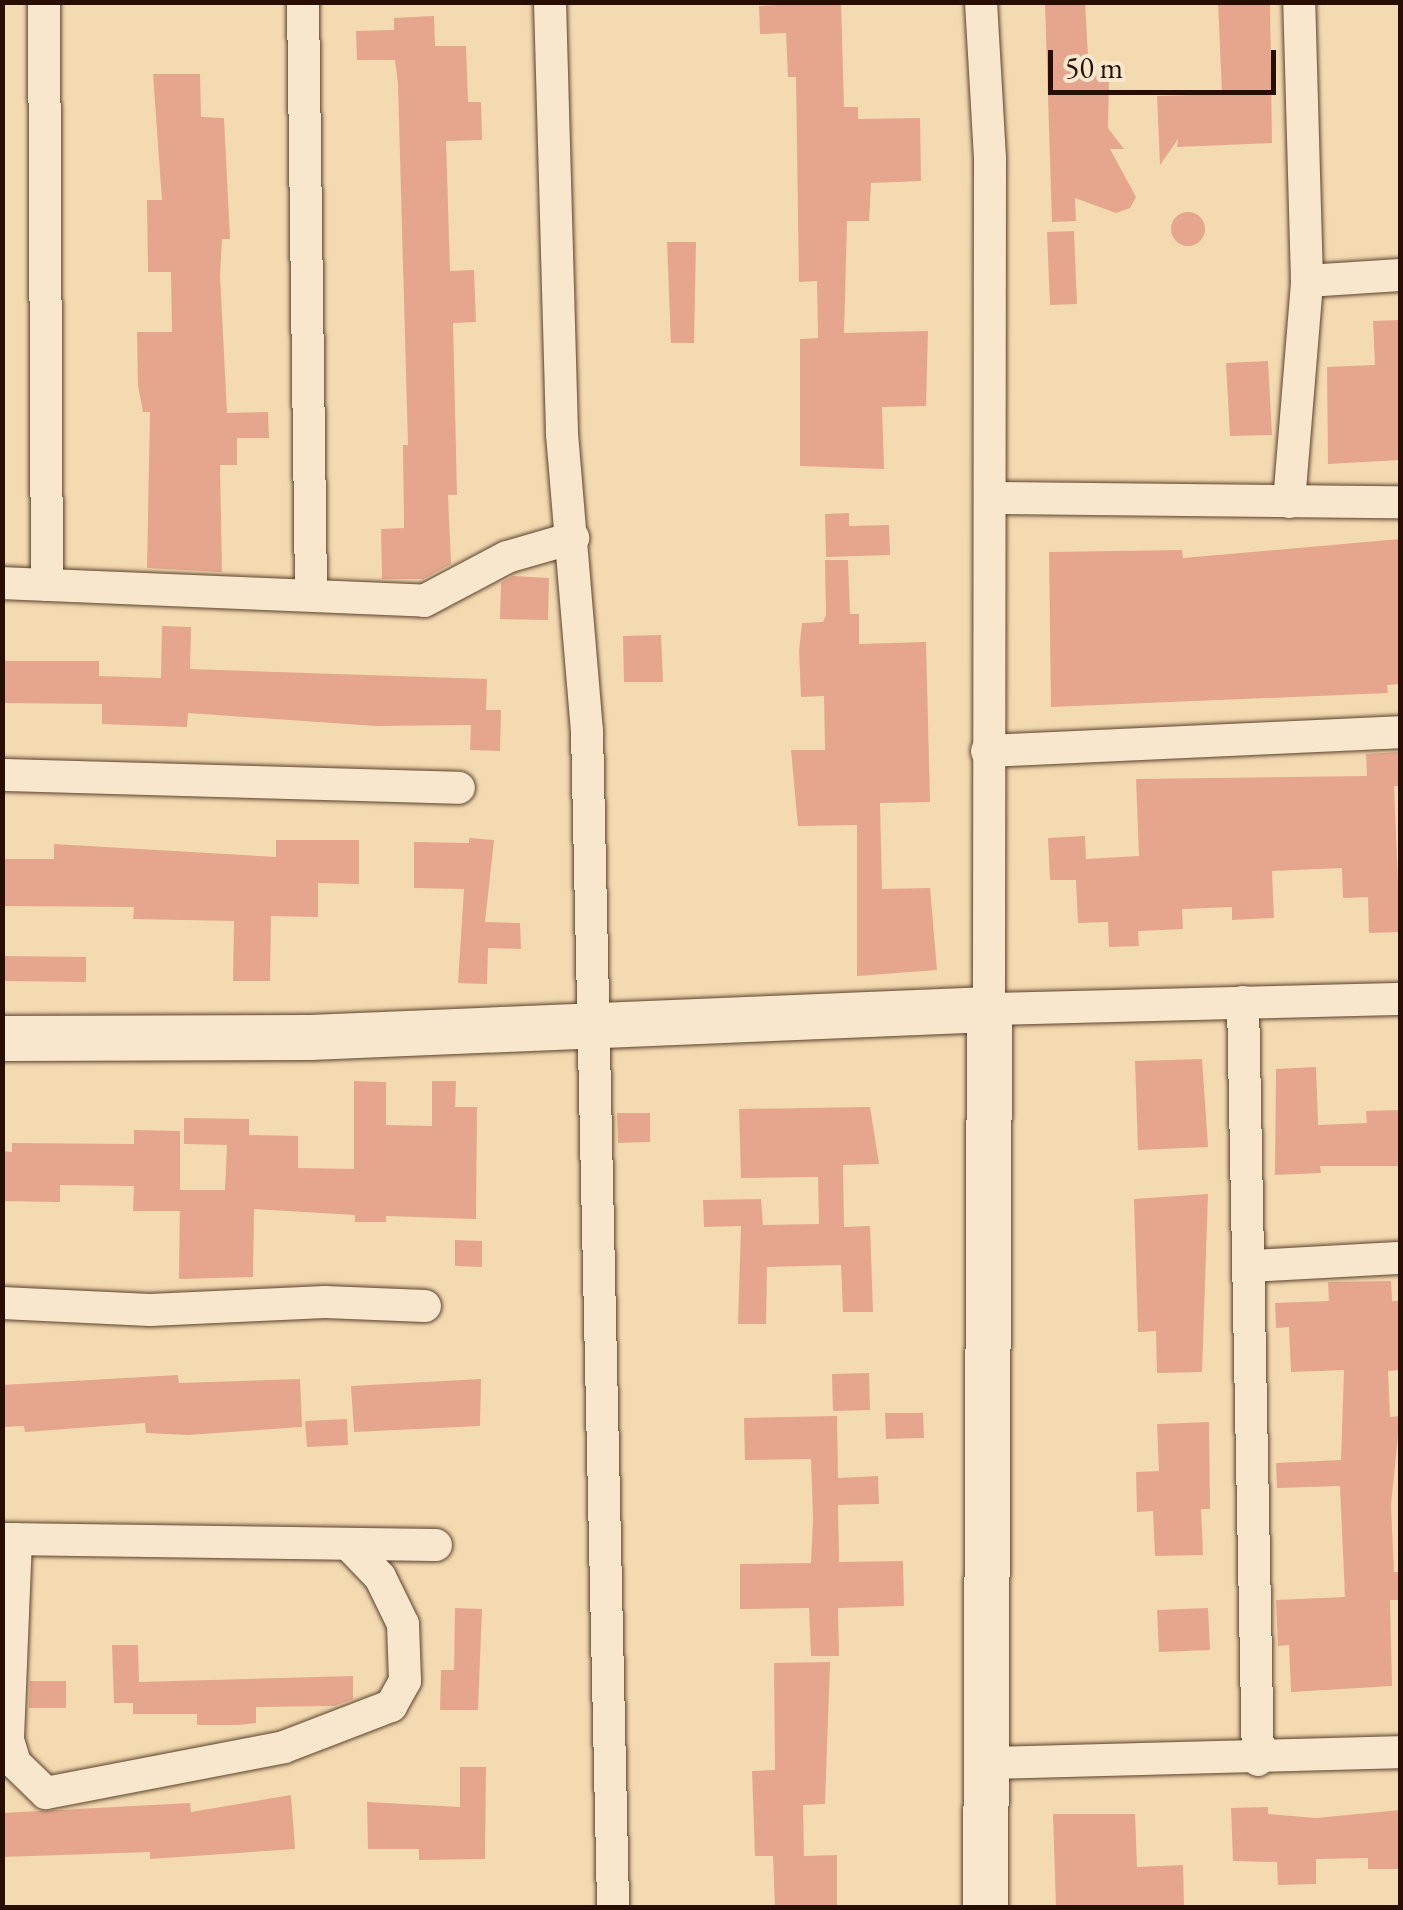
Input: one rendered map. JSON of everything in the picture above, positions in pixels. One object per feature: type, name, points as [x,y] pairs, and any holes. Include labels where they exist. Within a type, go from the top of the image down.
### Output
[{"type":"street","points":[[44,2],[47,584]]},
{"type":"street","points":[[302,2],[311,593]]},
{"type":"street","points":[[550,2],[562,434],[573,538],[597,1024],[613,1908]]},
{"type":"street","points":[[980,2],[990,159],[992,498],[986,750],[989,1009],[985,1908]]},
{"type":"street","points":[[1289,502],[1307,280],[1299,2]]},
{"type":"street","points":[[1307,280],[1400,275]]},
{"type":"street","points":[[992,498],[1400,502]]},
{"type":"street","points":[[2,582],[424,601],[507,557],[573,538]]},
{"type":"street","points":[[986,750],[1400,732]]},
{"type":"street","points":[[2,775],[459,788]]},
{"type":"street","points":[[2,1038],[310,1037],[989,1009],[1400,999]]},
{"type":"street","points":[[1243,1002],[1258,1760]]},
{"type":"street","points":[[1251,1266],[1400,1258]]},
{"type":"street","points":[[2,1303],[150,1310],[325,1302],[425,1306]]},
{"type":"street","points":[[348,1544],[380,1578],[403,1624],[405,1681],[391,1706],[284,1747],[46,1793],[15,1764],[8,1740],[9,1539],[436,1545]]},
{"type":"street","points":[[988,1763],[1258,1760],[1400,1752]]},
{"type":"building","points":[[841,2],[844,107],[858,107],[858,119],[920,118],[921,181],[871,183],[869,221],[847,221],[844,333],[928,331],[926,406],[882,407],[884,469],[800,466],[800,339],[818,338],[817,281],[799,282],[796,77],[788,77],[786,33],[760,34],[759,6]]},
{"type":"building","points":[[1085,2],[1089,74],[1109,79],[1108,128],[1124,149],[1110,149],[1136,197],[1130,208],[1116,213],[1075,198],[1076,221],[1052,222],[1045,4]]},
{"type":"building","points":[[1218,2],[1270,2],[1272,143],[1177,147],[1178,139],[1160,165],[1157,96],[1222,94]]},
{"type":"building","points":[[434,16],[435,46],[466,46],[468,102],[481,102],[482,140],[446,141],[450,271],[474,270],[476,322],[453,323],[457,495],[448,495],[451,564],[423,579],[382,579],[381,529],[404,528],[403,445],[408,445],[398,84],[395,60],[357,60],[356,31],[394,30],[394,18]]},
{"type":"building","points":[[153,74],[200,74],[201,117],[224,118],[230,239],[222,239],[220,275],[227,413],[268,412],[269,438],[237,438],[237,465],[220,465],[222,572],[147,568],[150,412],[143,412],[138,386],[137,332],[172,332],[171,272],[148,272],[147,200],[162,200]]},
{"type":"building","points":[[1188,212],[1200,217],[1205,229],[1200,241],[1188,246],[1176,241],[1171,229],[1176,217]]},
{"type":"building","points":[[1074,231],[1077,304],[1050,305],[1047,232]]},
{"type":"building","points":[[667,242],[696,242],[694,343],[671,343]]},
{"type":"building","points":[[1400,320],[1400,460],[1328,464],[1327,367],[1375,365],[1373,321]]},
{"type":"building","points":[[1268,361],[1272,435],[1230,436],[1226,363]]},
{"type":"building","points":[[849,513],[849,526],[889,525],[890,555],[826,557],[825,514]]},
{"type":"building","points":[[1400,539],[1400,684],[1387,685],[1388,693],[1051,707],[1049,552],[1182,550],[1183,558]]},
{"type":"building","points":[[825,560],[848,560],[850,614],[859,614],[859,644],[926,642],[930,802],[880,803],[882,889],[930,888],[937,970],[857,976],[857,825],[798,826],[791,750],[825,750],[824,696],[801,697],[799,651],[802,623],[823,622],[826,615]]},
{"type":"building","points":[[513,576],[549,578],[548,620],[500,619],[501,583]]},
{"type":"building","points":[[162,626],[191,627],[190,669],[487,679],[486,710],[501,710],[500,751],[470,750],[471,725],[376,726],[188,713],[187,727],[102,724],[102,704],[2,703],[2,661],[99,661],[99,676],[161,678]]},
{"type":"building","points":[[661,635],[663,682],[624,682],[623,636]]},
{"type":"building","points":[[1400,752],[1400,786],[1394,786],[1400,932],[1369,933],[1368,897],[1343,898],[1342,868],[1272,871],[1274,918],[1232,920],[1232,907],[1182,909],[1183,929],[1138,931],[1139,946],[1109,947],[1108,922],[1078,923],[1076,880],[1050,880],[1048,838],[1085,836],[1086,859],[1139,856],[1136,779],[1367,776],[1366,754]]},
{"type":"building","points":[[469,838],[494,840],[485,922],[520,923],[521,949],[488,948],[487,984],[458,983],[464,889],[414,888],[414,842],[469,843]]},
{"type":"building","points":[[276,840],[359,840],[359,884],[318,883],[318,917],[271,916],[270,981],[233,981],[234,921],[133,919],[134,907],[2,906],[2,859],[54,859],[54,844],[276,857]]},
{"type":"building","points":[[2,956],[86,957],[86,982],[2,981]]},
{"type":"building","points":[[1202,1059],[1208,1147],[1138,1150],[1135,1061]]},
{"type":"building","points":[[1316,1067],[1318,1125],[1367,1123],[1366,1111],[1400,1110],[1400,1166],[1320,1166],[1321,1173],[1275,1175],[1276,1069]]},
{"type":"building","points":[[354,1081],[386,1082],[386,1125],[432,1126],[432,1081],[456,1081],[455,1107],[477,1107],[476,1219],[386,1216],[386,1222],[355,1222],[355,1215],[254,1209],[253,1277],[179,1279],[180,1190],[225,1190],[227,1145],[184,1144],[184,1118],[249,1119],[249,1135],[298,1136],[298,1168],[354,1169]]},
{"type":"building","points":[[870,1107],[879,1164],[843,1165],[844,1227],[870,1226],[873,1312],[843,1312],[841,1265],[767,1267],[766,1324],[738,1324],[741,1226],[704,1227],[703,1200],[761,1199],[763,1225],[819,1224],[818,1177],[741,1178],[739,1109]]},
{"type":"building","points":[[617,1113],[650,1113],[650,1142],[618,1143]]},
{"type":"building","points":[[134,1130],[180,1131],[180,1211],[133,1211],[134,1186],[60,1185],[60,1202],[2,1201],[2,1151],[12,1152],[12,1143],[134,1144]]},
{"type":"building","points":[[1208,1194],[1202,1372],[1157,1373],[1156,1331],[1138,1332],[1134,1199]]},
{"type":"building","points":[[455,1240],[482,1241],[482,1267],[455,1266]]},
{"type":"building","points":[[1391,1281],[1392,1301],[1400,1301],[1400,1370],[1388,1371],[1390,1417],[1400,1416],[1391,1505],[1394,1572],[1400,1572],[1400,1600],[1390,1600],[1392,1686],[1291,1692],[1289,1645],[1278,1646],[1276,1600],[1345,1597],[1340,1486],[1277,1488],[1276,1463],[1341,1460],[1344,1370],[1291,1372],[1289,1327],[1276,1328],[1275,1303],[1329,1301],[1328,1282]]},
{"type":"building","points":[[869,1373],[870,1410],[833,1411],[832,1374]]},
{"type":"building","points":[[178,1375],[179,1383],[300,1379],[302,1427],[188,1435],[146,1433],[145,1423],[25,1432],[24,1426],[2,1427],[2,1385]]},
{"type":"building","points":[[481,1379],[480,1426],[354,1432],[351,1386]]},
{"type":"building","points":[[885,1413],[923,1413],[924,1438],[886,1439]]},
{"type":"building","points":[[837,1416],[838,1478],[878,1476],[879,1504],[838,1505],[839,1562],[903,1561],[904,1606],[838,1608],[839,1656],[811,1656],[809,1608],[740,1609],[740,1564],[811,1563],[813,1519],[811,1459],[745,1460],[744,1418]]},
{"type":"building","points":[[347,1419],[348,1445],[307,1447],[305,1421]]},
{"type":"building","points":[[1209,1422],[1210,1509],[1201,1509],[1203,1555],[1155,1556],[1153,1511],[1137,1512],[1136,1472],[1159,1471],[1157,1424]]},
{"type":"building","points":[[455,1608],[482,1609],[478,1710],[440,1710],[441,1670],[454,1670]]},
{"type":"building","points":[[1208,1608],[1210,1650],[1159,1652],[1157,1610]]},
{"type":"building","points":[[112,1645],[138,1645],[139,1682],[353,1676],[353,1699],[334,1706],[256,1707],[256,1723],[238,1725],[197,1725],[197,1714],[133,1714],[133,1703],[114,1703]]},
{"type":"building","points":[[830,1662],[825,1804],[803,1805],[804,1856],[837,1855],[837,1908],[775,1908],[773,1856],[755,1856],[752,1771],[775,1770],[774,1663]]},
{"type":"building","points":[[30,1681],[66,1681],[66,1708],[29,1708]]},
{"type":"building","points":[[460,1767],[486,1767],[485,1859],[419,1860],[419,1849],[368,1849],[367,1802],[460,1807]]},
{"type":"building","points":[[291,1795],[295,1849],[150,1859],[150,1852],[2,1857],[2,1813],[190,1803],[191,1812]]},
{"type":"building","points":[[1268,1807],[1268,1814],[1316,1818],[1400,1810],[1400,1869],[1368,1869],[1368,1858],[1316,1859],[1316,1884],[1278,1885],[1277,1862],[1233,1861],[1231,1808]]},
{"type":"building","points":[[1053,1814],[1135,1814],[1137,1867],[1183,1865],[1184,1908],[1056,1908]]}]
